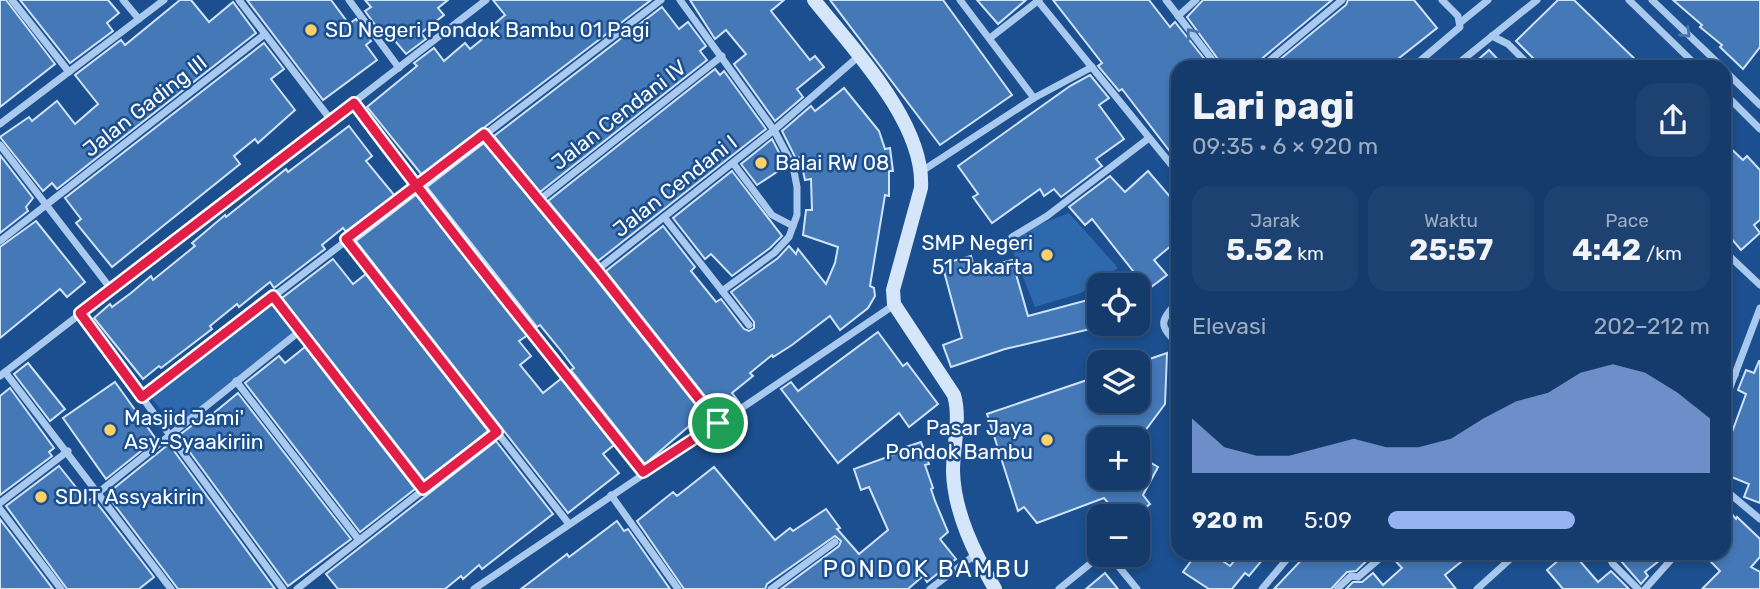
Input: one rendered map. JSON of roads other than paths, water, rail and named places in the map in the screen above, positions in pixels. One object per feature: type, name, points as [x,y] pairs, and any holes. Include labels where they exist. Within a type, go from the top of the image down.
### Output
[{"type":"street","points":[[12,0],[69,72]]},
{"type":"street","points":[[123,0],[139,19]]},
{"type":"street","points":[[0,124],[164,0]]},
{"type":"street","points":[[239,0],[331,120]]},
{"type":"street","points":[[349,0],[399,68]]},
{"type":"street","points":[[171,589],[68,451],[3,374],[486,0]]},
{"type":"street","points":[[142,397],[661,0]]},
{"type":"street","points":[[680,0],[775,130],[793,166],[797,187],[797,215],[789,237],[774,253],[722,291]]},
{"type":"street","points":[[814,0],[859,56],[901,118],[922,171],[921,188],[893,290],[894,304],[954,396],[958,407],[953,447],[954,490],[977,554],[995,589]]},
{"type":"street","points":[[960,0],[1034,98]]},
{"type":"street","points":[[1166,0],[1212,60]]},
{"type":"street","points":[[1178,16],[1196,0]]},
{"type":"street","points":[[1270,60],[1342,0]]},
{"type":"street","points":[[1442,0],[1461,22]]},
{"type":"street","points":[[1421,60],[1455,33],[1461,22],[1488,0]]},
{"type":"street","points":[[1462,60],[1537,0]]},
{"type":"street","points":[[1629,0],[1690,60]]},
{"type":"street","points":[[1652,0],[1714,60]]},
{"type":"street","points":[[990,38],[1039,1],[1171,165]]},
{"type":"street","name":"Jalan Gading III","points":[[0,241],[265,34]]},
{"type":"street","points":[[1492,36],[1508,44],[1524,60]]},
{"type":"street","name":"Jalan Cendani IV","points":[[538,201],[722,56]]},
{"type":"street","name":"Jalan Cendani I","points":[[597,270],[775,130],[859,56]]},
{"type":"street","points":[[922,171],[1034,98],[1092,67]]},
{"type":"street","points":[[1731,77],[1760,105]]},
{"type":"street","points":[[1744,89],[1732,101],[1760,129]]},
{"type":"street","points":[[354,103],[643,472]]},
{"type":"street","points":[[484,134],[597,270],[718,423]]},
{"type":"street","points":[[1012,237],[1046,216],[1149,138]]},
{"type":"street","points":[[0,145],[111,289]]},
{"type":"street","points":[[733,163],[772,215],[793,226]]},
{"type":"street","points":[[664,217],[749,325]]},
{"type":"street","points":[[346,239],[569,524]]},
{"type":"street","points":[[1731,258],[1760,285]]},
{"type":"street","points":[[273,296],[423,489]]},
{"type":"street","points":[[474,589],[894,304]]},
{"type":"street","points":[[1731,385],[1760,308]]},
{"type":"street","points":[[1171,310],[1164,318],[1163,328],[1171,337]]},
{"type":"street","points":[[80,313],[283,589]]},
{"type":"street","points":[[99,492],[300,331]]},
{"type":"street","points":[[1731,371],[1735,375]]},
{"type":"street","points":[[236,382],[359,540]]},
{"type":"street","points":[[297,589],[497,432]]},
{"type":"street","points":[[61,589],[0,506],[68,451]]},
{"type":"street","points":[[611,495],[678,589]]},
{"type":"street","points":[[1731,495],[1760,519]]},
{"type":"street","points":[[771,589],[835,542]]},
{"type":"street","points":[[930,589],[977,554]]},
{"type":"street","points":[[1262,589],[1286,560]]},
{"type":"street","points":[[1337,589],[1351,576],[1358,577],[1378,560]]},
{"type":"street","points":[[1476,589],[1509,560]]},
{"type":"street","points":[[1612,560],[1638,589]]},
{"type":"street","points":[[1645,589],[1671,560]]},
{"type":"street","points":[[1059,589],[1087,567]]},
{"type":"street","points":[[1119,567],[1137,589]]},
{"type":"place","name":"SD Negeri Pondok Bambu 01 Pagi","points":[[311,30]]},
{"type":"place","name":"Balai RW 08","points":[[761,163]]},
{"type":"place","name":"SMP Negeri 51 Jakarta","points":[[1047,255]]},
{"type":"place","name":"Masjid Jami' Asy-Syaakiriin","points":[[110,430]]},
{"type":"place","name":"Pasar Jaya Pondok Bambu","points":[[1047,440]]},
{"type":"place","name":"SDIT Assyakirin","points":[[41,497]]},
{"type":"district","name":"PONDOK BAMBU","points":[[927,569]]}]
